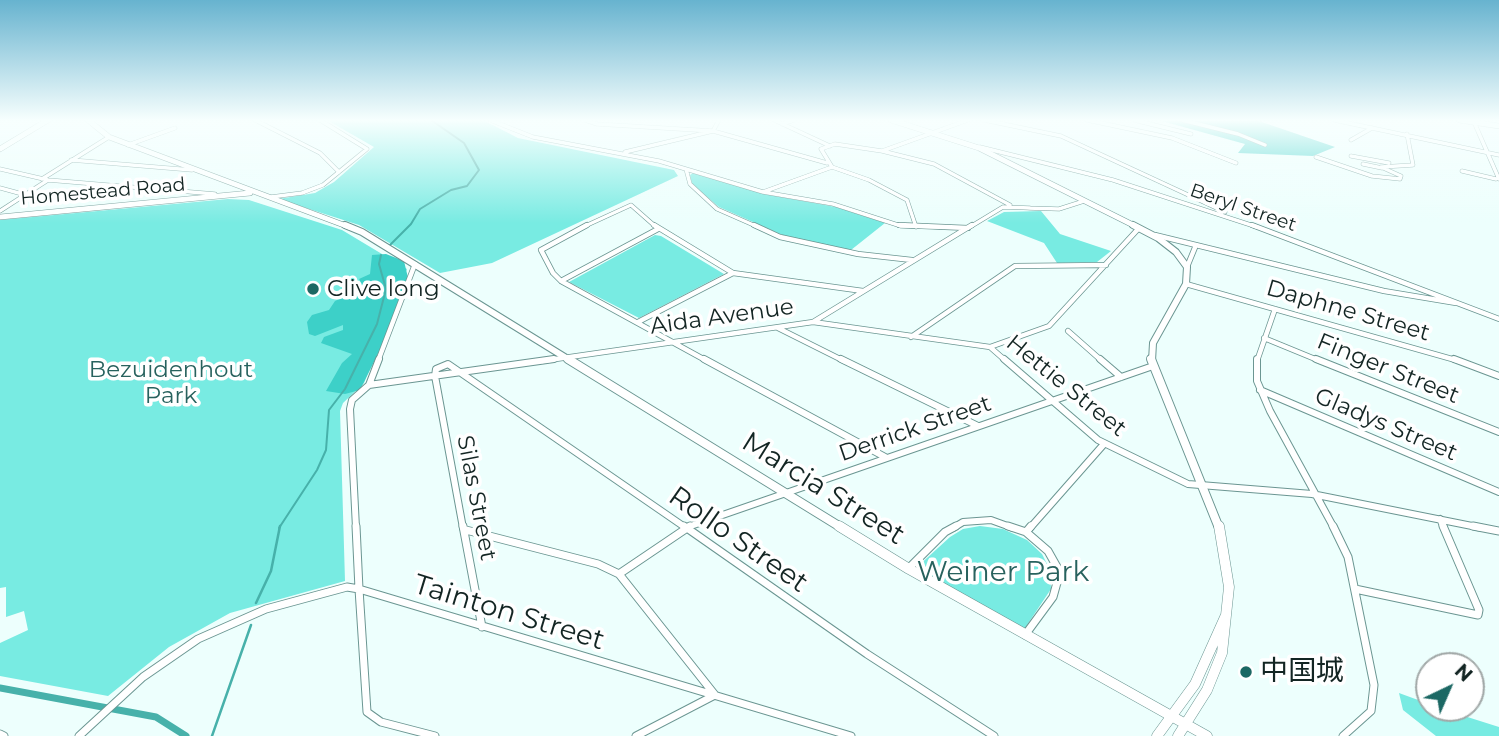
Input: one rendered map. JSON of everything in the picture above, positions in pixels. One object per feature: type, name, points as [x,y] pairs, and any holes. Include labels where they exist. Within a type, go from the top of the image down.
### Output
[{"type":"main road","points":[[152,154],[273,200]]},
{"type":"main road","points":[[990,154],[1139,228],[1176,252],[1187,267],[1186,284],[1153,344],[1153,366],[1205,486],[1225,550],[1228,611],[1225,640],[1211,683],[1178,736]]},
{"type":"main road","name":"Homestead Road","points":[[0,217],[251,192]]},
{"type":"main road","points":[[229,196],[273,200]]},
{"type":"main road","name":"Marcia Street","points":[[273,200],[351,227],[909,569],[1207,736]]},
{"type":"main road","points":[[1157,736],[1195,684],[1228,611]]},
{"type":"street","points":[[41,179],[80,154]]},
{"type":"street","points":[[321,154],[339,172]]},
{"type":"street","points":[[264,197],[313,190],[362,154]]},
{"type":"street","points":[[627,154],[763,192],[834,204],[897,225],[968,228]]},
{"type":"street","points":[[796,154],[869,180],[907,200],[916,227]]},
{"type":"street","points":[[823,154],[827,163]]},
{"type":"street","points":[[898,154],[934,164],[1007,207],[1064,208],[1084,201]]},
{"type":"street","name":"Beryl Street","points":[[1012,154],[1113,180],[1238,219],[1499,319]]},
{"type":"street","points":[[1100,154],[1238,219]]},
{"type":"street","points":[[1214,154],[1236,163]]},
{"type":"street","points":[[1382,169],[1384,165],[1413,164],[1411,154]]},
{"type":"street","points":[[1487,154],[1497,178]]},
{"type":"street","points":[[1351,156],[1398,166]]},
{"type":"street","points":[[1012,165],[1024,157]]},
{"type":"street","points":[[1317,157],[1372,176],[1402,178],[1363,164]]},
{"type":"street","points":[[71,160],[192,170]]},
{"type":"street","points":[[335,167],[347,167]]},
{"type":"street","points":[[763,192],[832,167]]},
{"type":"street","points":[[0,169],[48,180],[229,196]]},
{"type":"street","points":[[686,169],[690,184],[717,209],[779,237],[858,254],[914,260]]},
{"type":"street","points":[[1462,171],[1497,178]]},
{"type":"street","points":[[0,211],[48,180]]},
{"type":"street","points":[[0,188],[26,195]]},
{"type":"street","points":[[191,200],[198,193]]},
{"type":"street","points":[[863,291],[733,273],[658,229],[636,206],[625,206],[541,248],[553,273],[561,281],[885,457]]},
{"type":"street","name":"Aida Avenue","points":[[369,385],[813,322],[1007,207]]},
{"type":"street","points":[[990,347],[1045,328],[1139,228]]},
{"type":"street","points":[[561,281],[658,229]]},
{"type":"street","points":[[1151,235],[1392,293],[1462,303]]},
{"type":"street","points":[[1187,267],[1196,245]]},
{"type":"street","points":[[415,264],[369,385],[352,400],[350,410],[367,712],[382,722],[435,736]]},
{"type":"street","points":[[911,337],[1015,266],[1106,265]]},
{"type":"street","points":[[638,322],[733,273]]},
{"type":"street","name":"Daphne Street","points":[[1186,284],[1458,360],[1499,376]]},
{"type":"street","points":[[1275,309],[1256,364],[1260,390],[1319,495],[1349,557],[1374,699],[1369,713],[1343,736]]},
{"type":"street","name":"Hettie Street","points":[[813,322],[990,347],[1104,444],[1179,480],[1205,486],[1319,495],[1499,531]]},
{"type":"street","points":[[778,328],[978,426]]},
{"type":"street","points":[[1068,331],[1121,376]]},
{"type":"street","name":"Finger Street","points":[[1264,338],[1499,432]]},
{"type":"street","name":"Aida Avenue","points":[[435,376],[436,369],[448,364],[462,372]]},
{"type":"street","name":"Derrick Street","points":[[619,573],[684,528],[1153,366]]},
{"type":"street","name":"Rollo Street","points":[[462,372],[867,654],[994,736]]},
{"type":"street","name":"Silas Street","points":[[435,376],[466,530],[482,627]]},
{"type":"street","name":"Gladys Street","points":[[1260,390],[1499,492]]},
{"type":"street","points":[[1027,532],[1104,444]]},
{"type":"street","points":[[1355,589],[1478,615],[1479,610],[1440,519]]},
{"type":"street","points":[[909,569],[945,532],[963,522],[990,520],[1027,532],[1051,556],[1058,579],[1053,597],[1025,635]]},
{"type":"street","points":[[466,530],[598,564],[619,573],[715,695],[636,736]]},
{"type":"street","points":[[79,736],[113,704],[171,657],[230,623],[313,595],[342,588],[359,589]]},
{"type":"street","name":"Tainton Street","points":[[359,589],[851,736]]},
{"type":"green space","points":[[366,154],[598,154],[674,170],[678,176],[492,263],[440,273],[359,225],[278,199],[315,193],[334,182]]},
{"type":"green space","points":[[693,173],[764,194],[836,207],[885,223],[851,250],[787,237],[719,207],[692,184],[690,175]]},
{"type":"green space","name":"Bezuidenhout Park","points":[[228,199],[249,200],[342,230],[407,269],[364,383],[343,403],[340,411],[345,581],[230,613],[169,647],[108,696],[0,676],[0,643],[28,630],[24,611],[6,617],[6,587],[0,588],[0,220]]},
{"type":"green space","points":[[1041,211],[1060,234],[1111,251],[1097,262],[1057,263],[1044,243],[987,221],[1004,212]]},
{"type":"green space","points":[[655,235],[724,274],[639,318],[569,282]]},
{"type":"green space","name":"Weiner Park","points":[[980,526],[1003,529],[1027,540],[1042,554],[1050,570],[1051,589],[1023,631],[916,568],[950,537],[963,529]]},
{"type":"green space","points":[[1399,693],[1415,699],[1415,719],[1403,710]]},
{"type":"green space","points":[[1418,722],[1483,722],[1499,727],[1499,736],[1436,736]]},
{"type":"shaded area","points":[[1272,154],[1317,154],[1313,156]]},
{"type":"shaded area","points":[[386,254],[404,261],[409,282],[383,344],[360,390],[345,394],[326,391],[342,363],[352,354],[321,343],[324,337],[343,330],[343,325],[315,336],[309,334],[307,322],[312,315],[329,310],[335,301],[358,290],[362,284],[359,279],[370,274],[372,255]]},
{"type":"waterway","points":[[388,247],[411,224],[420,209],[451,190],[467,186],[479,170],[470,154]]},
{"type":"waterway","points":[[280,527],[317,470],[326,450],[329,410],[345,389],[377,324],[386,289],[379,264],[381,255]]},
{"type":"waterway","points":[[256,603],[271,571],[280,527]]},
{"type":"waterway","points":[[212,736],[251,625]]},
{"type":"waterway","points":[[0,688],[156,717],[186,736]]},
{"type":"place","name":"Clive long","points":[[313,289]]},
{"type":"place","name":"中国城","points":[[1246,672]]}]
